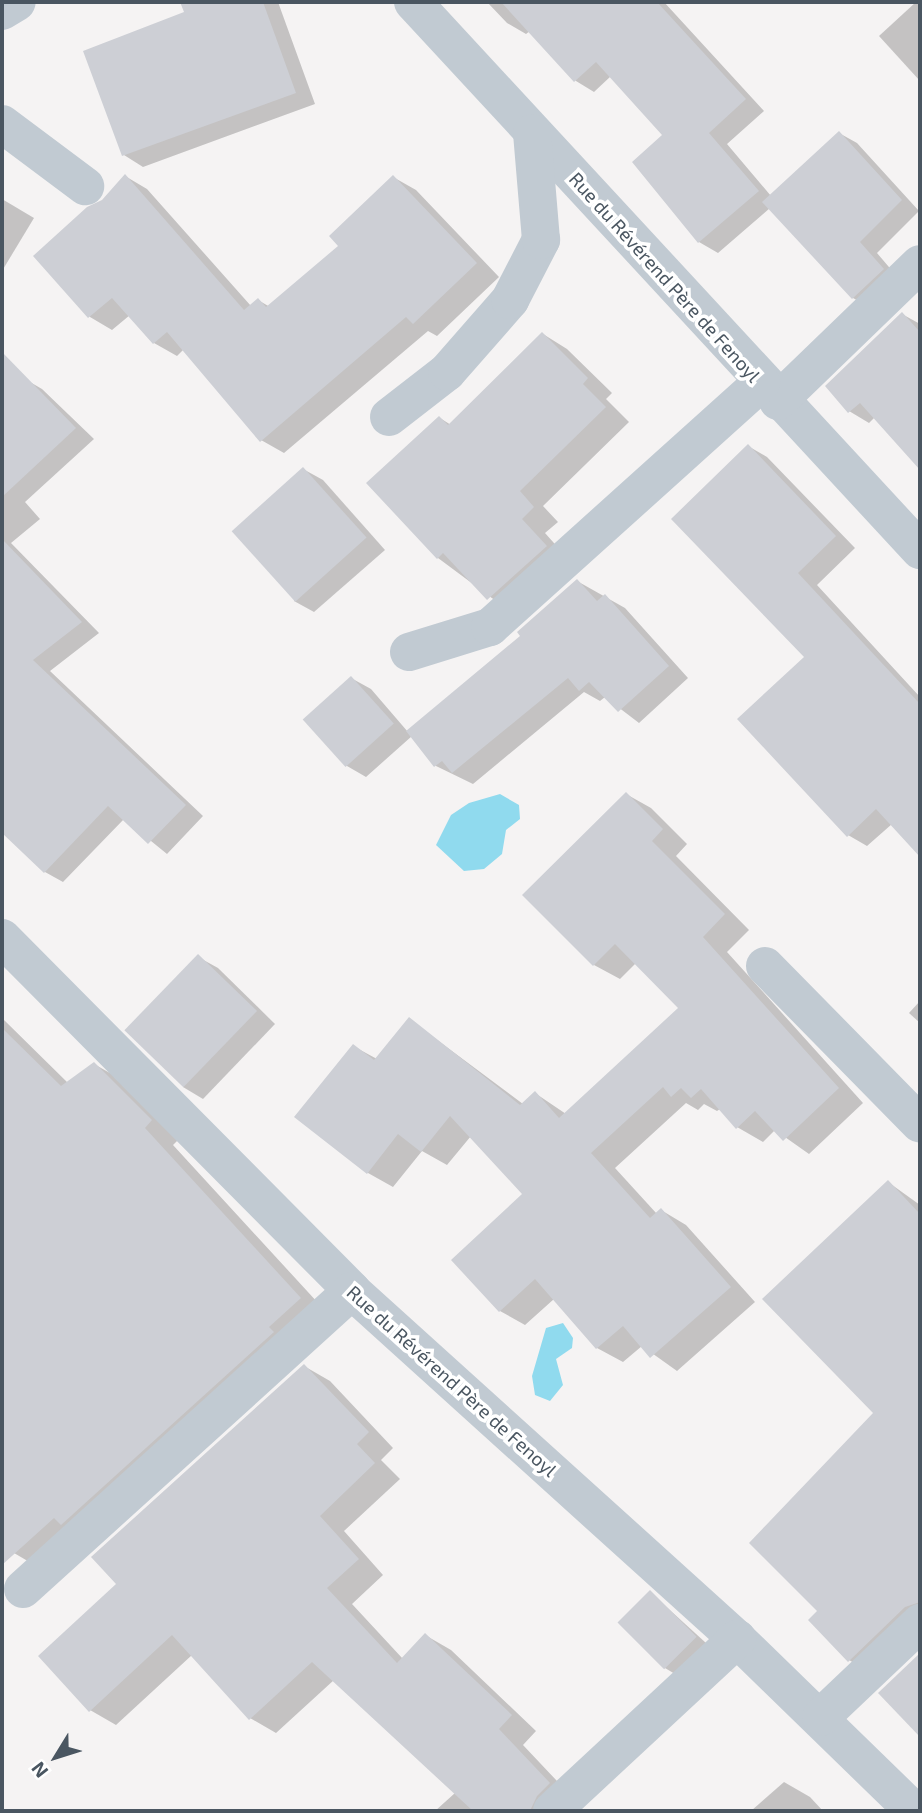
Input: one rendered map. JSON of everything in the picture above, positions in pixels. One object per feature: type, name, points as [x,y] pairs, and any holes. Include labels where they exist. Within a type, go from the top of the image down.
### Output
[{"type":"street","points":[[2,11],[17,2]]},
{"type":"street","name":"Rue du Révérend Père de Fenoyl","points":[[412,2],[769,392],[920,550]]},
{"type":"street","points":[[2,124],[85,186]]},
{"type":"street","points":[[390,417],[447,372],[510,300],[541,240],[532,133]]},
{"type":"street","points":[[409,652],[489,627],[920,264]]},
{"type":"street","name":"Rue du Révérend Père de Fenoyl","points":[[2,938],[352,1292],[737,1639],[821,1717],[914,1811]]},
{"type":"street","points":[[765,966],[920,1124]]},
{"type":"street","points":[[23,1589],[352,1292]]},
{"type":"street","points":[[821,1717],[920,1623]]},
{"type":"street","points":[[552,1811],[737,1639]]},
{"type":"water","points":[[500,794],[519,805],[520,819],[506,830],[502,854],[484,869],[464,871],[436,845],[451,815],[469,803]]},
{"type":"water","points":[[563,1323],[573,1338],[572,1348],[556,1359],[563,1385],[550,1401],[535,1395],[532,1376],[546,1328]]},
{"type":"building","points":[[180,2],[263,2],[296,93],[122,156],[83,51],[184,12]]},
{"type":"building","points":[[501,2],[657,2],[746,99],[709,133],[759,191],[698,243],[632,162],[662,135],[596,62],[574,82]]},
{"type":"building","points":[[839,131],[902,200],[860,242],[884,269],[852,299],[762,202]]},
{"type":"building","points":[[125,174],[244,310],[258,298],[266,307],[338,246],[329,236],[393,175],[477,263],[413,324],[406,317],[260,442],[167,332],[153,344],[112,298],[88,318],[33,256],[87,207],[102,200]]},
{"type":"building","points":[[902,312],[920,332],[920,470],[860,403],[848,413],[825,386]]},
{"type":"building","points":[[542,332],[588,378],[583,384],[606,407],[520,491],[534,507],[522,519],[547,546],[487,600],[443,553],[437,559],[366,483],[439,416],[448,425]]},
{"type":"building","points":[[2,352],[76,428],[2,497]]},
{"type":"building","points":[[748,444],[836,536],[798,573],[920,704],[920,857],[876,809],[847,837],[737,719],[804,657],[671,519]]},
{"type":"building","points":[[303,467],[367,538],[295,602],[232,531]]},
{"type":"building","points":[[2,539],[82,622],[33,660],[186,805],[148,844],[108,806],[44,873],[2,833]]},
{"type":"building","points":[[577,579],[597,601],[605,594],[669,666],[618,712],[589,682],[579,691],[568,678],[452,773],[442,761],[434,767],[406,731],[520,636],[517,632]]},
{"type":"building","points":[[351,676],[394,724],[346,767],[303,719]]},
{"type":"building","points":[[626,792],[663,829],[652,841],[725,914],[703,937],[839,1088],[783,1141],[755,1111],[736,1129],[701,1089],[691,1098],[681,1088],[671,1097],[663,1087],[591,1153],[650,1218],[661,1208],[731,1287],[650,1358],[623,1326],[596,1349],[535,1279],[499,1312],[451,1260],[522,1194],[450,1116],[421,1152],[398,1134],[367,1174],[294,1117],[353,1044],[374,1060],[409,1017],[520,1105],[535,1091],[559,1118],[678,1008],[615,944],[593,966],[522,895]]},
{"type":"building","points":[[198,954],[257,1011],[183,1087],[124,1030]]},
{"type":"building","points":[[2,1028],[61,1086],[94,1062],[152,1120],[145,1128],[301,1298],[269,1327],[274,1332],[61,1525],[54,1518],[2,1565]]},
{"type":"building","points":[[888,1180],[920,1214],[920,1602],[905,1607],[848,1662],[808,1620],[817,1611],[749,1543],[873,1413],[762,1299]]},
{"type":"building","points":[[304,1364],[369,1432],[357,1444],[375,1463],[320,1516],[359,1559],[327,1588],[397,1663],[425,1633],[512,1715],[499,1729],[550,1783],[537,1796],[530,1811],[473,1811],[312,1662],[249,1720],[172,1635],[89,1712],[38,1656],[116,1584],[91,1557]]},
{"type":"building","points":[[650,1590],[697,1637],[664,1669],[617,1623]]},
{"type":"building","points":[[920,1653],[920,1737],[878,1693]]}]
